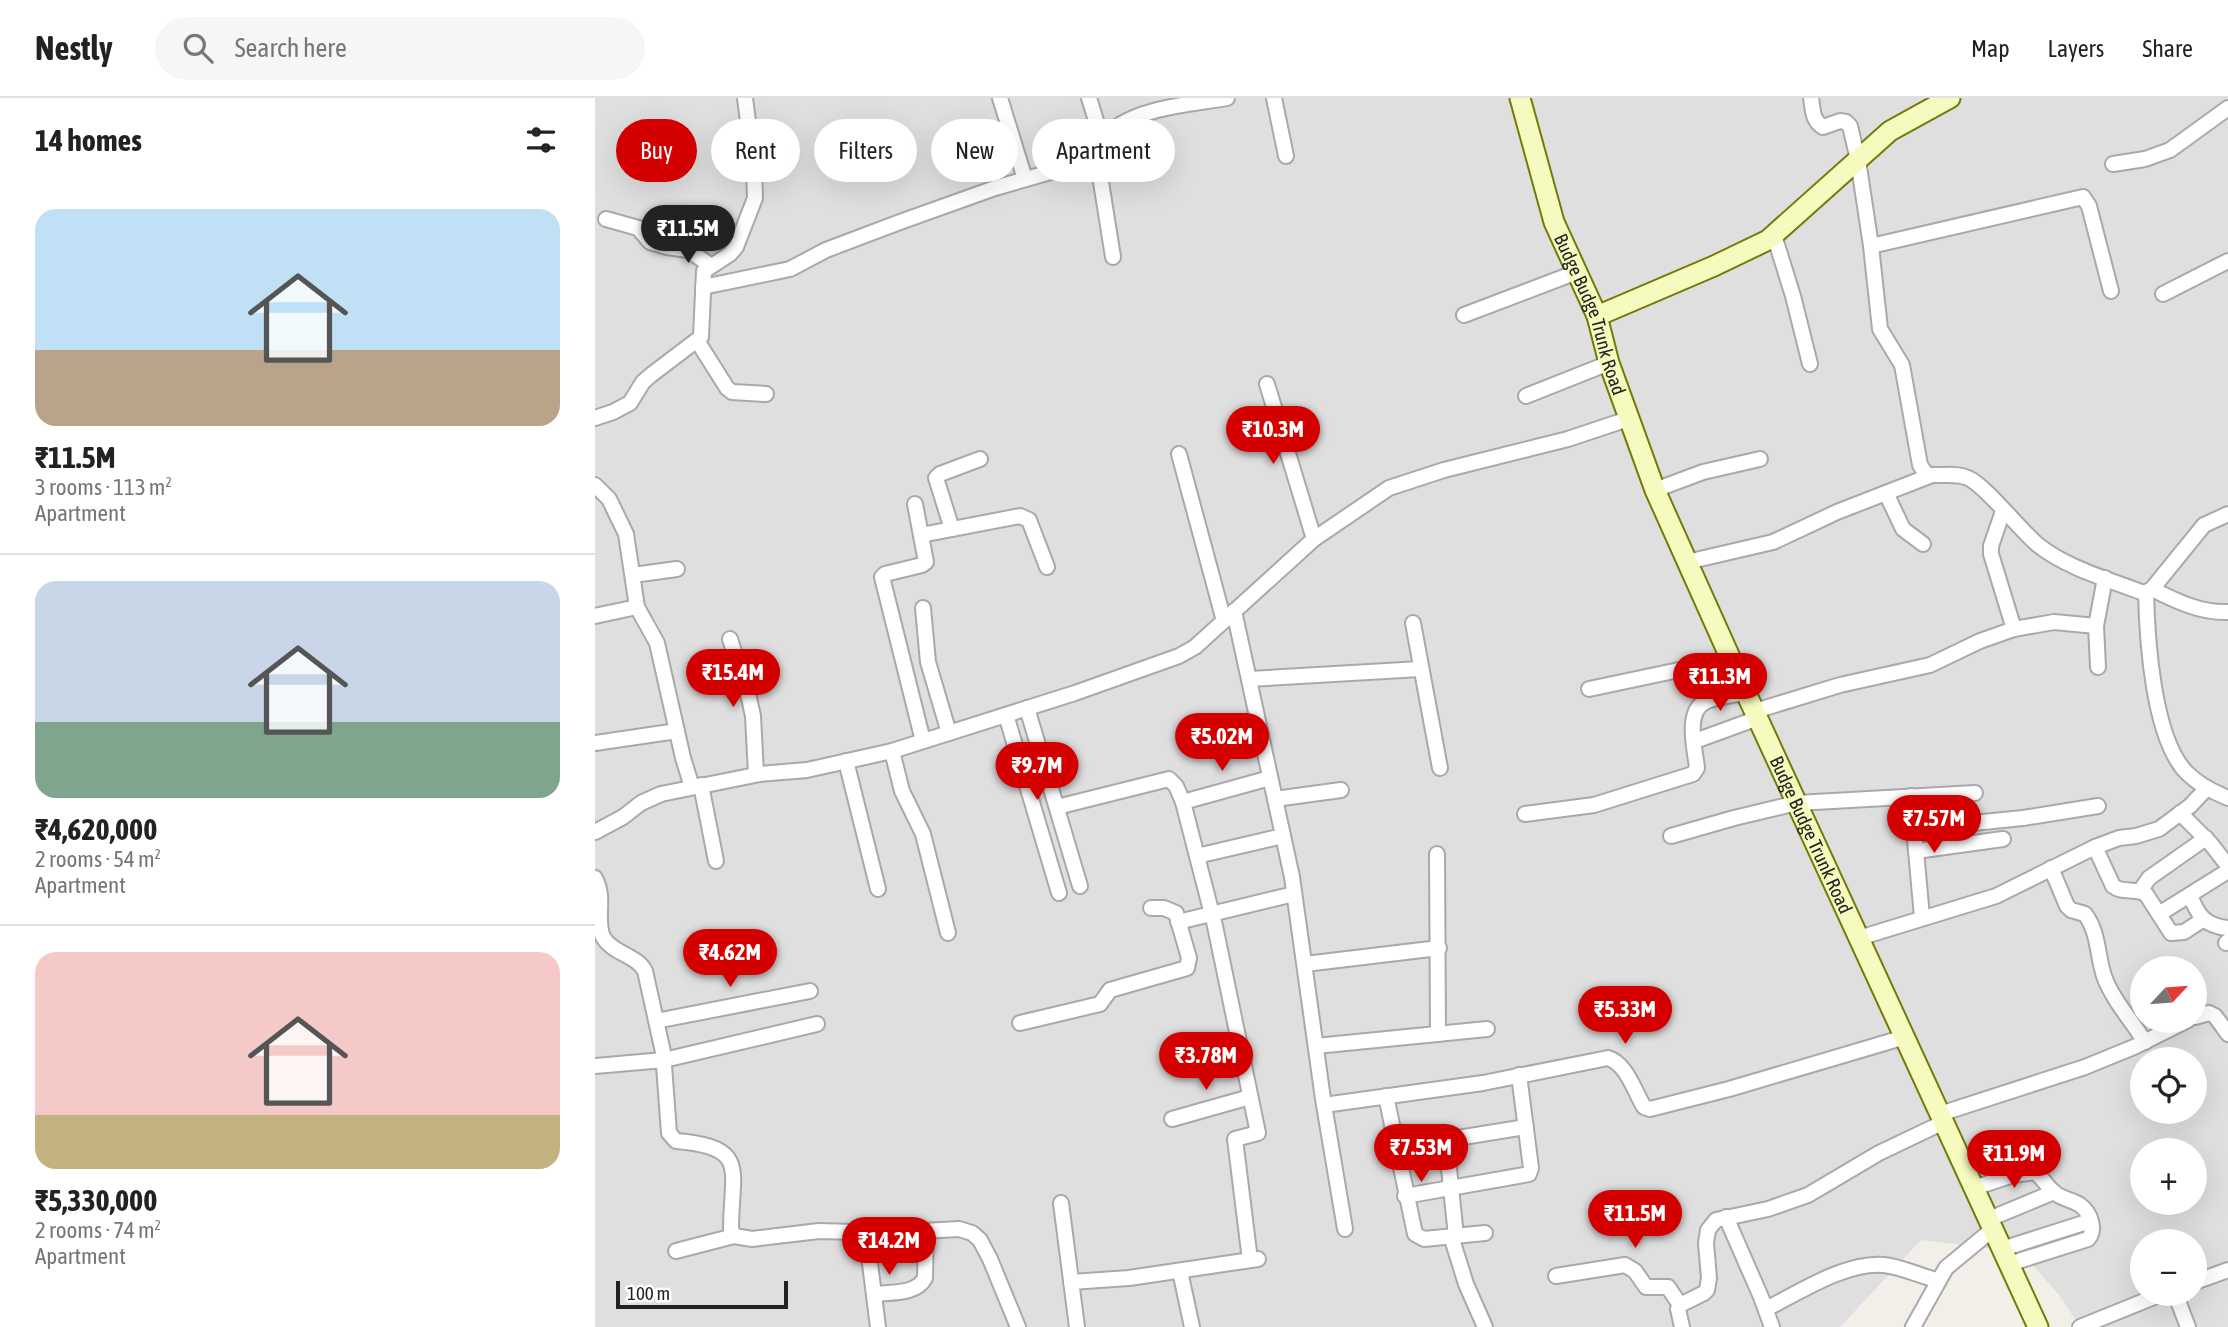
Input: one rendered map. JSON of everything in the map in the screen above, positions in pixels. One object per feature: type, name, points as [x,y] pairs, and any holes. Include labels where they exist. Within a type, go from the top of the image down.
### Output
[{"type":"main road","name":"Budge Budge Trunk Road","points":[[1520,98],[1554,222],[1597,316],[1609,363],[1655,490],[2038,1327]]},
{"type":"main road","points":[[1597,316],[1768,240],[1890,131],[1950,98]]},
{"type":"street","points":[[595,418],[630,402],[651,375],[698,342],[701,337],[704,271],[736,247],[755,198],[745,98]]},
{"type":"street","points":[[1000,98],[1025,179]]},
{"type":"street","points":[[1089,98],[1093,119]]},
{"type":"street","points":[[1133,119],[1168,108],[1227,98]]},
{"type":"street","points":[[1274,98],[1286,156]]},
{"type":"street","points":[[1811,98],[1817,124],[1822,127],[1840,121],[1850,126],[1871,246],[1880,329],[1902,365],[1920,465],[1926,474],[1967,477],[2041,547],[2085,571],[2196,608],[2228,612]]},
{"type":"street","points":[[2113,164],[2145,159],[2170,150],[2228,108]]},
{"type":"street","points":[[703,287],[790,270],[838,246],[1032,176]]},
{"type":"street","points":[[1104,182],[1113,257]]},
{"type":"street","points":[[1871,246],[2083,197],[2089,206],[2111,291]]},
{"type":"street","points":[[606,219],[638,228],[650,242],[688,250],[710,265]]},
{"type":"street","points":[[1773,234],[1793,296],[1810,364]]},
{"type":"street","points":[[2163,295],[2228,261]]},
{"type":"street","points":[[1464,315],[1577,272]]},
{"type":"street","points":[[698,342],[732,392],[766,394]]},
{"type":"street","points":[[1526,396],[1609,363]]},
{"type":"street","points":[[1267,384],[1314,539]]},
{"type":"street","points":[[595,832],[623,817],[641,803],[661,794],[756,774],[807,771],[892,751],[1179,656],[1195,648],[1314,539],[1389,488],[1444,470],[1568,439],[1631,418]]},
{"type":"street","points":[[1179,454],[1249,679],[1283,836],[1345,1230]]},
{"type":"street","points":[[1655,490],[1703,472],[1760,459]]},
{"type":"street","points":[[952,529],[936,478],[940,474],[980,460]]},
{"type":"street","points":[[1687,562],[1773,542],[1815,521],[1932,475]]},
{"type":"street","points":[[595,485],[608,499],[626,534],[637,607],[657,643],[677,731],[697,786],[716,861]]},
{"type":"street","points":[[1886,493],[1903,529],[1923,544]]},
{"type":"street","points":[[915,504],[926,562],[882,577],[923,741]]},
{"type":"street","points":[[2003,510],[1991,546],[1991,554],[2014,629]]},
{"type":"street","points":[[2228,514],[2204,524],[2149,591],[2147,643],[2164,730],[2175,757],[2186,772],[2207,788],[2228,798]]},
{"type":"street","points":[[921,535],[1026,517],[1030,520],[1047,567]]},
{"type":"street","points":[[633,575],[677,569]]},
{"type":"street","points":[[2098,667],[2096,626],[2105,578]]},
{"type":"street","points":[[595,616],[637,607]]},
{"type":"street","points":[[923,608],[928,662],[949,733]]},
{"type":"street","points":[[1695,741],[1756,715],[1840,685],[1930,665],[1980,640],[2014,629],[2054,622],[2096,626]]},
{"type":"street","points":[[1413,623],[1440,768]]},
{"type":"street","points":[[730,639],[753,716],[756,774]]},
{"type":"street","points":[[1589,689],[1731,659]]},
{"type":"street","points":[[1249,679],[1420,669]]},
{"type":"street","points":[[1525,814],[1594,805],[1693,774],[1697,768],[1693,721],[1695,712],[1706,701],[1746,693]]},
{"type":"street","points":[[1027,708],[1080,886]]},
{"type":"street","points":[[1006,715],[1059,893]]},
{"type":"street","points":[[595,743],[677,731]]},
{"type":"street","points":[[892,751],[902,791],[923,834],[948,933]]},
{"type":"street","points":[[846,761],[878,889]]},
{"type":"street","points":[[1183,802],[1270,778]]},
{"type":"street","points":[[1056,807],[1169,779],[1176,786],[1183,802],[1212,914],[1258,1133],[1235,1139],[1255,1259],[1129,1278],[1071,1282]]},
{"type":"street","points":[[1859,938],[1996,896],[2095,847],[2119,838],[2150,833],[2180,813],[2207,788]]},
{"type":"street","points":[[1275,799],[1341,790]]},
{"type":"street","points":[[1671,836],[1734,817],[1797,803],[1975,793]]},
{"type":"street","points":[[1911,796],[1922,917]]},
{"type":"street","points":[[1914,829],[2023,818],[2098,806]]},
{"type":"street","points":[[2159,914],[2228,869],[2206,838],[2180,813]]},
{"type":"street","points":[[1197,856],[1283,836]]},
{"type":"street","points":[[2140,891],[2149,878],[2206,838]]},
{"type":"street","points":[[1916,851],[2003,839]]},
{"type":"street","points":[[2095,847],[2113,886],[2123,891],[2140,891],[2150,899],[2172,933],[2179,934],[2203,919]]},
{"type":"street","points":[[1437,853],[1438,1034]]},
{"type":"street","points":[[2051,869],[2067,906],[2085,914],[2089,919],[2105,977],[2145,1042]]},
{"type":"street","points":[[595,878],[601,893],[598,933],[615,950],[642,966],[664,1060],[669,1133],[675,1141],[708,1145],[722,1151],[731,1165],[731,1229],[734,1236]]},
{"type":"street","points":[[1178,922],[1294,894]]},
{"type":"street","points":[[2190,895],[2203,919],[2227,938]]},
{"type":"street","points":[[1020,1023],[1100,1004],[1110,990],[1187,968],[1189,958],[1176,913],[1172,910],[1151,908]]},
{"type":"street","points":[[1305,964],[1439,948]]},
{"type":"street","points":[[656,1021],[810,991]]},
{"type":"street","points":[[2207,1014],[2215,1016],[2228,1034]]},
{"type":"street","points":[[595,1066],[664,1060],[817,1024]]},
{"type":"street","points":[[1316,1046],[1487,1029]]},
{"type":"street","points":[[1682,1327],[1678,1309],[1680,1305],[1707,1290],[1709,1278],[1706,1243],[1708,1230],[1716,1220],[1768,1209],[1808,1195],[1942,1118],[2085,1067],[2163,1033]]},
{"type":"street","points":[[1324,1105],[1483,1083],[1608,1058],[1616,1060],[1644,1107],[1650,1109],[1729,1089],[1905,1037]]},
{"type":"street","points":[[1405,1196],[1529,1174],[1531,1168],[1518,1075]]},
{"type":"street","points":[[1386,1096],[1405,1196],[1412,1226],[1418,1238],[1423,1240],[1485,1233]]},
{"type":"street","points":[[1172,1119],[1251,1097]]},
{"type":"street","points":[[1396,1148],[1526,1127]]},
{"type":"street","points":[[1446,1140],[1454,1236],[1466,1284],[1485,1327]]},
{"type":"street","points":[[1974,1188],[2029,1171],[2040,1175],[2054,1192],[2081,1205],[2090,1220],[2006,1256]]},
{"type":"street","points":[[1913,1327],[1946,1268],[1991,1224],[2054,1192]]},
{"type":"street","points":[[1061,1203],[1077,1327]]},
{"type":"street","points":[[1725,1217],[1772,1327]]},
{"type":"street","points":[[676,1251],[734,1236],[752,1239],[819,1231],[959,1229],[972,1233],[980,1240],[1018,1327]]},
{"type":"street","points":[[874,1294],[906,1291],[923,1283],[926,1231]]},
{"type":"street","points":[[866,1232],[878,1327]]},
{"type":"street","points":[[1556,1276],[1625,1265],[1635,1271],[1646,1287],[1668,1287],[1680,1305]]},
{"type":"street","points":[[1766,1309],[1842,1273],[1867,1265],[1885,1265],[1937,1280]]},
{"type":"street","points":[[2207,1278],[2228,1270]]},
{"type":"street","points":[[1180,1271],[1192,1327]]},
{"type":"street","points":[[2080,1327],[2132,1306]]},
{"type":"street","points":[[2180,1306],[2188,1327]]},
{"type":"shaded area","points":[[595,98],[2228,98],[2228,1327],[2080,1327],[2060,1296],[2021,1252],[1921,1240],[1840,1327],[595,1327]]}]
